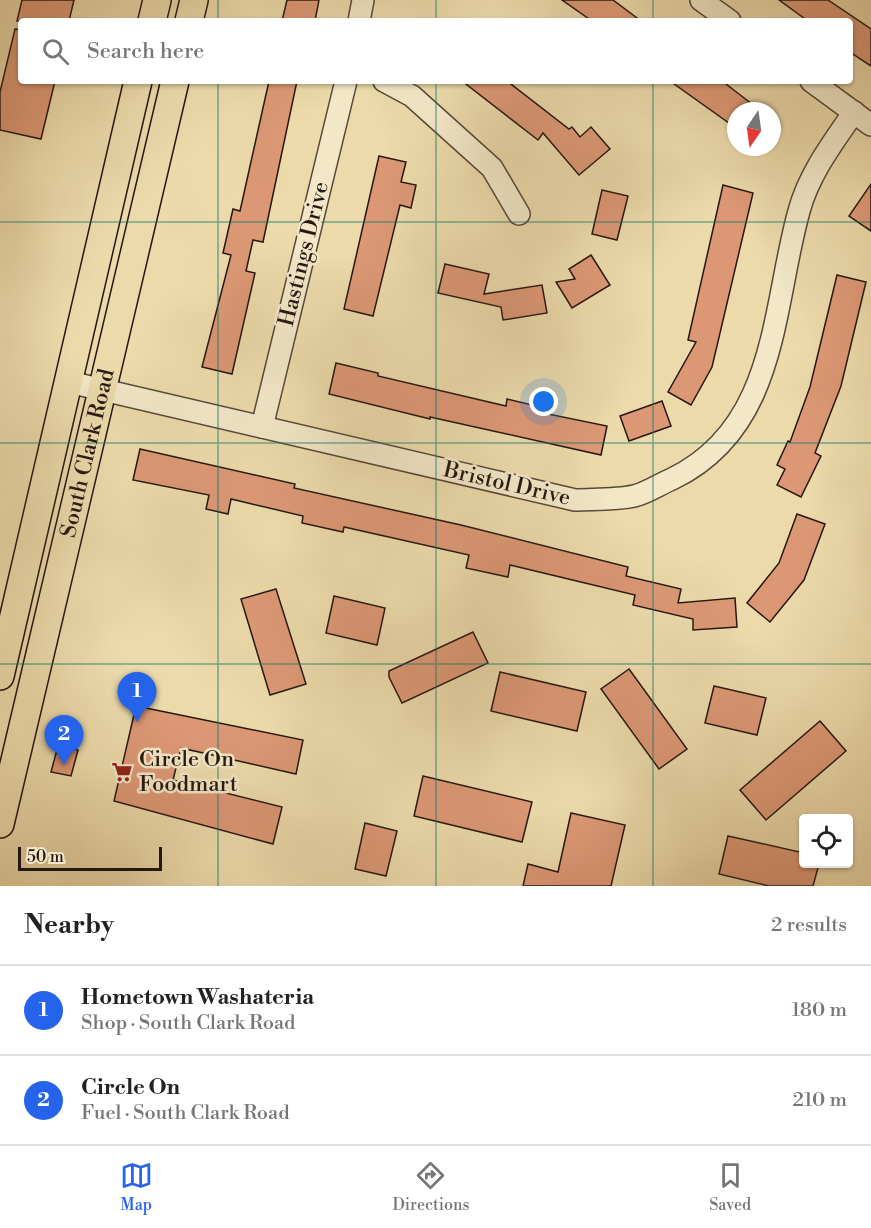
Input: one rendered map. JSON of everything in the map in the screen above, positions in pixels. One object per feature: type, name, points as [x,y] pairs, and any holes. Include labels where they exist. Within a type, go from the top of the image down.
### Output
[{"type":"main road","points":[[153,18],[157,0]]},
{"type":"main road","points":[[190,18],[194,0]]},
{"type":"main road","name":"South Clark Road","points":[[0,676],[137,84]]},
{"type":"main road","name":"South Clark Road","points":[[0,824],[174,84]]},
{"type":"street","points":[[359,18],[363,0]]},
{"type":"street","points":[[701,0],[726,18]]},
{"type":"street","name":"Hastings Drive","points":[[262,427],[345,84]]},
{"type":"street","points":[[390,84],[412,96],[492,168],[519,214]]},
{"type":"street","points":[[815,84],[871,125]]},
{"type":"street","name":"Bristol Drive","points":[[69,382],[575,500],[636,496],[689,470],[727,437],[756,390],[776,327],[799,211],[814,171],[854,112]]},
{"type":"building","points":[[22,0],[74,0],[70,18],[18,18],[17,21]]},
{"type":"building","points":[[287,0],[319,0],[316,18],[283,18]]},
{"type":"building","points":[[562,0],[613,0],[637,18],[588,18]]},
{"type":"building","points":[[779,0],[828,0],[871,29],[871,66],[853,54],[853,18],[804,18]]},
{"type":"building","points":[[15,29],[18,30],[18,84],[54,84],[41,139],[0,130],[0,92]]},
{"type":"building","points":[[268,84],[296,84],[263,242],[253,240],[246,271],[255,273],[232,374],[202,367],[231,255],[223,253],[233,209],[240,211]]},
{"type":"building","points":[[466,84],[511,84],[569,129],[572,127],[580,137],[591,127],[610,149],[579,175],[543,133],[538,140]]},
{"type":"building","points":[[674,84],[726,84],[749,102],[727,102],[727,122]]},
{"type":"building","points":[[379,156],[406,162],[401,182],[416,185],[411,208],[400,205],[373,316],[344,309]]},
{"type":"building","points":[[871,184],[871,231],[849,216]]},
{"type":"building","points":[[723,185],[753,193],[712,367],[691,405],[668,392],[696,342],[688,340]]},
{"type":"building","points":[[602,190],[628,196],[617,240],[592,234]]},
{"type":"building","points":[[591,255],[610,285],[572,308],[556,282],[575,279],[569,269]]},
{"type":"building","points":[[445,264],[489,274],[484,294],[542,285],[547,313],[503,320],[501,307],[438,293]]},
{"type":"building","points":[[837,275],[866,282],[841,386],[815,453],[821,456],[801,497],[777,485],[785,469],[777,465],[788,441],[790,442],[810,387]]},
{"type":"building","points":[[336,363],[378,373],[378,376],[506,406],[507,399],[549,409],[548,414],[607,426],[601,455],[430,417],[430,419],[329,394]]},
{"type":"building","points":[[662,401],[671,426],[629,441],[620,416]]},
{"type":"building","points":[[140,449],[295,484],[294,488],[461,525],[628,567],[626,576],[681,589],[678,603],[735,598],[737,627],[693,630],[693,619],[633,605],[635,595],[510,565],[508,577],[466,568],[469,555],[344,527],[343,532],[302,523],[303,516],[231,499],[228,514],[206,509],[209,495],[133,480]]},
{"type":"building","points":[[797,514],[825,524],[804,580],[770,622],[747,603],[779,563]]},
{"type":"building","points":[[276,589],[306,684],[270,695],[241,599]]},
{"type":"building","points":[[334,596],[385,608],[377,645],[326,633]]},
{"type":"building","points":[[473,632],[488,663],[402,703],[389,677],[389,671]]},
{"type":"building","points":[[629,669],[687,749],[659,769],[601,689]]},
{"type":"building","points":[[500,672],[586,692],[577,731],[491,711]]},
{"type":"building","points":[[714,686],[766,698],[757,735],[705,723]]},
{"type":"building","points":[[136,706],[303,740],[296,774],[181,748],[173,780],[282,807],[273,844],[114,801]]},
{"type":"building","points":[[820,721],[846,751],[766,820],[740,790]]},
{"type":"building","points":[[58,746],[78,750],[71,776],[51,772]]},
{"type":"building","points":[[423,776],[532,802],[522,842],[414,816]]},
{"type":"building","points":[[571,813],[625,825],[611,886],[523,886],[528,864],[558,872]]},
{"type":"building","points":[[365,823],[397,831],[386,876],[355,869]]},
{"type":"building","points":[[728,836],[799,852],[799,868],[818,868],[813,886],[769,886],[719,874]]},
{"type":"place","name":"Hometown Washateria","points":[[137,722]]},
{"type":"place","name":"Circle On","points":[[64,765]]},
{"type":"place","name":"Circle On Foodmart","points":[[122,772]]}]
